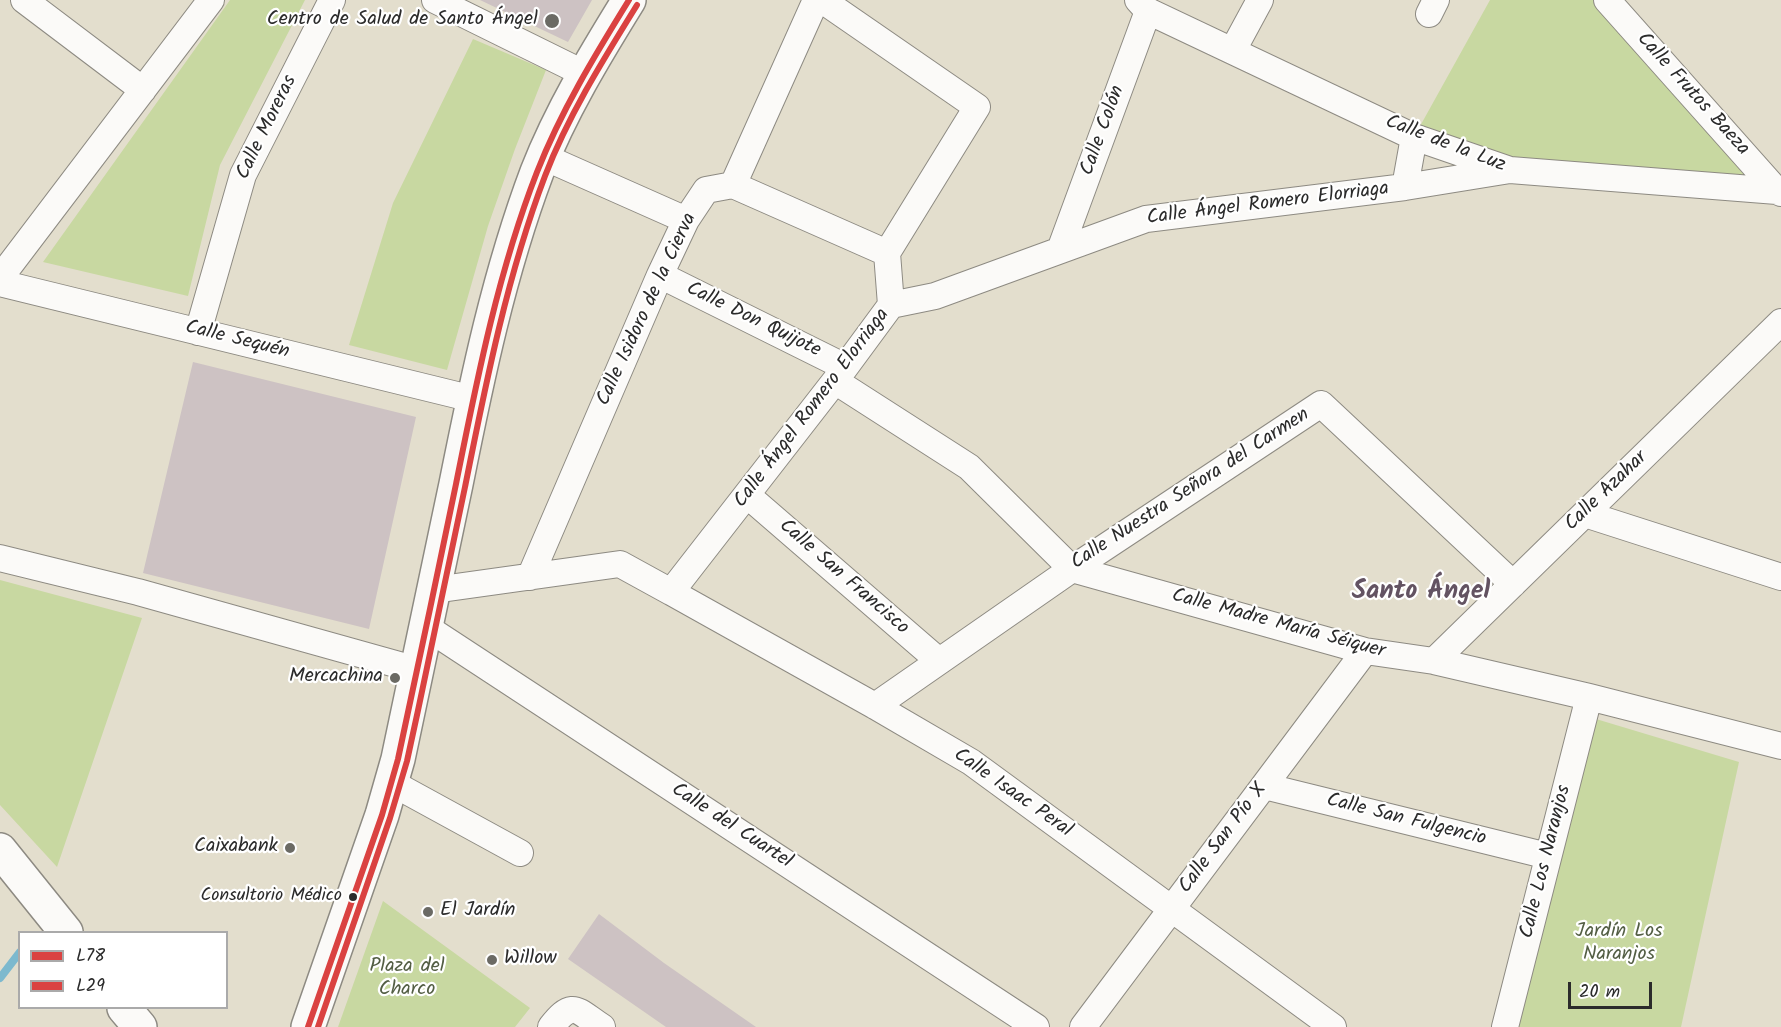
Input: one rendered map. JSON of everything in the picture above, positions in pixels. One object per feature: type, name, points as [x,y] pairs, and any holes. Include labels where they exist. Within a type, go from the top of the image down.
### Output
[{"type":"main road","points":[[308,1027],[399,759],[480,363],[516,232],[544,157],[565,111],[629,0]]},
{"type":"main road","points":[[0,850],[64,931]]},
{"type":"main road","points":[[299,1027],[324,982]]},
{"type":"main road","points":[[125,1009],[140,1027]]},
{"type":"street","points":[[24,0],[143,90]]},
{"type":"street","points":[[0,278],[8,252],[143,90],[211,0]]},
{"type":"street","name":"Calle Moreras","points":[[198,332],[243,175],[332,0]]},
{"type":"street","points":[[435,0],[585,74]]},
{"type":"street","points":[[816,0],[733,185],[887,253]]},
{"type":"street","points":[[822,0],[977,106],[887,253],[891,305]]},
{"type":"street","points":[[1233,50],[1260,0]]},
{"type":"street","name":"Calle Frutos Baeza","points":[[1607,0],[1779,192]]},
{"type":"street","name":"Calle de la Luz","points":[[1143,6],[1414,137],[1510,170],[1779,192]]},
{"type":"street","name":"Calle Colón","points":[[1060,250],[1143,6]]},
{"type":"street","points":[[1405,187],[1414,137]]},
{"type":"street","points":[[544,157],[686,220]]},
{"type":"street","name":"Calle Ángel Romero Elorriaga","points":[[671,592],[891,305],[935,296],[1146,219],[1405,187],[1510,170]]},
{"type":"street","name":"Calle Isidoro de la Cierva","points":[[530,577],[660,275],[686,220],[706,190],[733,185]]},
{"type":"street","name":"Calle Don Quijote","points":[[660,275],[840,374]]},
{"type":"street","name":"Calle Sequén","points":[[0,283],[473,399]]},
{"type":"street","name":"Calle Azahar","points":[[1434,661],[1781,322]]},
{"type":"street","name":"Calle Madre María Séiquer","points":[[840,374],[969,467],[1072,568],[1365,651],[1434,661],[1589,697],[1781,746]]},
{"type":"street","name":"Calle Nuestra Señora del Carmen","points":[[875,705],[1072,568],[1321,404],[1513,584]]},
{"type":"street","name":"Calle San Francisco","points":[[747,495],[939,661]]},
{"type":"street","points":[[1585,514],[1781,577]]},
{"type":"street","points":[[0,558],[138,592],[417,670]]},
{"type":"street","points":[[434,590],[620,564],[671,592]]},
{"type":"street","name":"Calle Isaac Peral","points":[[671,592],[875,705],[971,762],[1333,1027]]},
{"type":"street","name":"Calle del Cuartel","points":[[426,627],[1007,1019],[1036,1027]]},
{"type":"street","name":"Calle San Pío X","points":[[1083,1027],[1365,651]]},
{"type":"street","name":"Calle Los Naranjos","points":[[1505,1027],[1589,697]]},
{"type":"street","points":[[392,783],[520,853]]},
{"type":"street","name":"Calle San Fulgencio","points":[[1264,786],[1548,856]]},
{"type":"street","points":[[551,1027],[562,1012],[569,1009],[577,1010],[602,1027]]},
{"type":"green space","points":[[230,0],[305,0],[220,165],[188,296],[43,262]]},
{"type":"green space","points":[[1490,0],[1607,0],[1777,191],[1510,170],[1414,137]]},
{"type":"green space","points":[[473,39],[546,70],[488,226],[447,370],[349,345],[393,203]]},
{"type":"green space","points":[[0,580],[142,618],[57,867],[0,805]]},
{"type":"green space","name":"Jardín Los Naranjos","points":[[1596,719],[1739,762],[1681,1027],[1517,1027]]},
{"type":"green space","name":"Plaza del Charco","points":[[383,901],[530,1008],[515,1027],[338,1027]]},
{"type":"building","name":"Centro de Salud de Santo Ángel","points":[[480,0],[592,0],[568,42]]},
{"type":"building","points":[[193,362],[416,417],[369,629],[143,573]]},
{"type":"building","points":[[599,914],[756,1027],[666,1027],[568,959]]},
{"type":"waterway","points":[[0,978],[18,955]]},
{"type":"transit line","name":"L78","points":[[308,1027],[382,815],[398,759],[481,366],[511,248],[546,149],[591,63],[629,0]]},
{"type":"transit line","name":"L29","points":[[318,1027],[390,818],[407,761],[490,369],[519,252],[545,176],[564,132],[599,67],[637,5]]},
{"type":"place","name":"Centro de Salud de Santo Ángel","points":[[552,21]]},
{"type":"place","name":"Mercachina","points":[[395,678]]},
{"type":"place","name":"Caixabank","points":[[290,848]]},
{"type":"place","name":"Consultorio Médico","points":[[353,897]]},
{"type":"place","name":"El Jardín","points":[[428,912]]},
{"type":"place","name":"Willow","points":[[492,960]]},
{"type":"district","name":"Santo Ángel","points":[[1421,594]]}]
